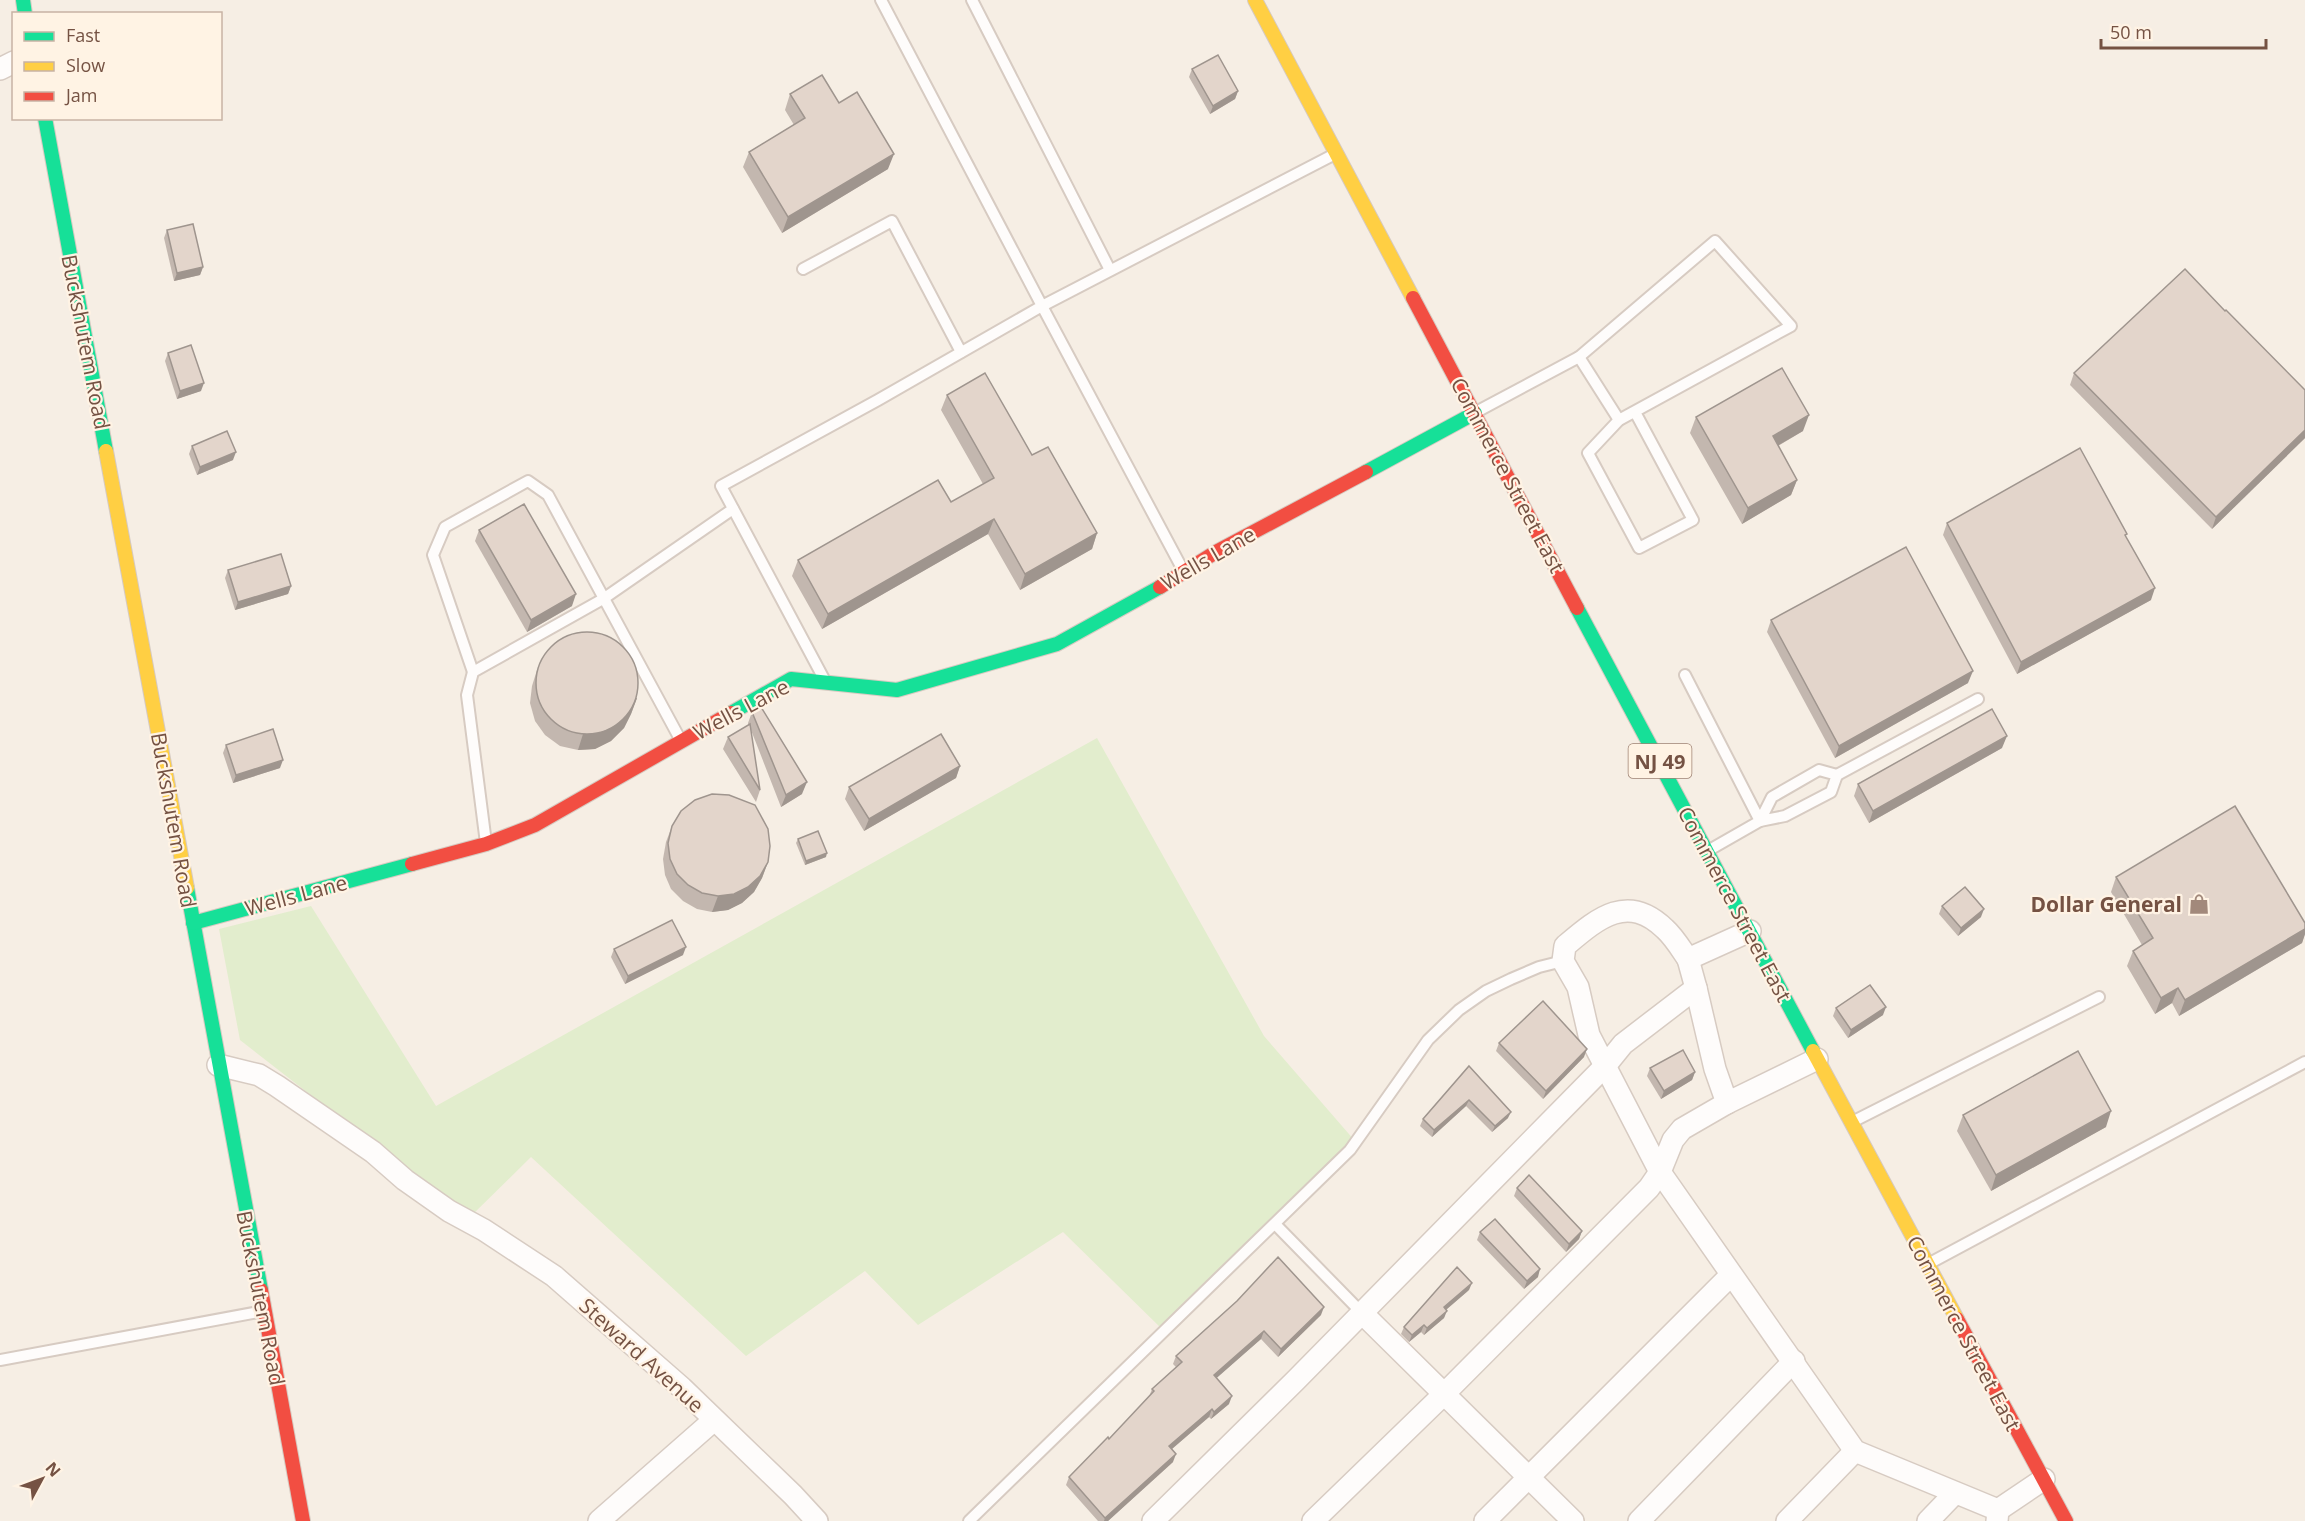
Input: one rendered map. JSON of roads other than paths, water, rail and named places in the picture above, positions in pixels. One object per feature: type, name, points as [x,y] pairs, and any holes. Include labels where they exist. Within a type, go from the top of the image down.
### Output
[{"type":"main road","name":"Commerce Street East","points":[[1255,0],[1817,1059],[2066,1521]]},
{"type":"main road","name":"Buckshutem Road","points":[[45,120],[303,1521]]},
{"type":"main road","name":"Wells Lane","points":[[193,923],[486,844],[535,825],[791,679],[897,690],[1057,644],[1184,573],[1216,552],[1475,413]]},
{"type":"street","points":[[1726,1103],[1715,1069],[1688,959],[1665,929],[1642,912],[1622,910],[1596,920],[1564,946],[1563,961],[1578,987],[1589,1035],[1660,1172],[1855,1451],[1955,1493],[1998,1516],[2044,1479]]},
{"type":"street","points":[[1688,959],[1750,931]]},
{"type":"street","points":[[1153,1521],[1606,1065],[1623,1044],[1695,988]]},
{"type":"street","points":[[1313,1521],[1443,1395],[1649,1188],[1660,1172],[1673,1140],[1682,1129],[1726,1103],[1817,1059]]},
{"type":"street","name":"Steward Avenue","points":[[218,1065],[259,1075],[277,1086],[372,1152],[405,1180],[449,1211],[484,1230],[554,1276],[682,1388],[817,1521]]},
{"type":"street","points":[[1485,1521],[1731,1275]]},
{"type":"street","points":[[1362,1312],[1443,1395],[1573,1521]]},
{"type":"street","points":[[1639,1521],[1794,1361]]},
{"type":"street","points":[[599,1521],[714,1420]]},
{"type":"street","points":[[1787,1521],[1855,1451]]},
{"type":"street","points":[[1928,1521],[1955,1493]]},
{"type":"lane","points":[[881,0],[1184,573]]},
{"type":"lane","points":[[972,0],[1110,270]]},
{"type":"lane","points":[[827,683],[721,486],[1042,306],[1336,153]]},
{"type":"lane","points":[[803,269],[892,221],[962,352]]},
{"type":"lane","points":[[1475,413],[1579,357],[1715,241],[1791,327],[1619,420],[1588,453],[1639,548],[1693,520],[1635,412]]},
{"type":"lane","points":[[1579,357],[1619,420]]},
{"type":"lane","points":[[486,844],[467,695],[473,672],[433,555],[445,527],[528,481],[548,495],[682,742]]},
{"type":"lane","points":[[473,672],[603,599],[733,509]]},
{"type":"lane","points":[[1685,675],[1760,822]]},
{"type":"lane","points":[[1708,850],[1760,822],[1785,816],[1831,792],[1837,775],[1978,699]]},
{"type":"lane","points":[[1760,822],[1772,797],[1819,770],[1837,775]]},
{"type":"lane","points":[[969,1521],[1350,1150],[1428,1040],[1459,1010],[1486,991],[1511,979],[1539,967],[1563,961]]},
{"type":"lane","points":[[1851,1122],[2099,997]]},
{"type":"lane","points":[[1927,1264],[2305,1062]]},
{"type":"lane","points":[[1275,1224],[1362,1312]]},
{"type":"lane","points":[[0,1360],[264,1311]]},
{"type":"place","name":"Dollar General","points":[[2199,904]]}]
